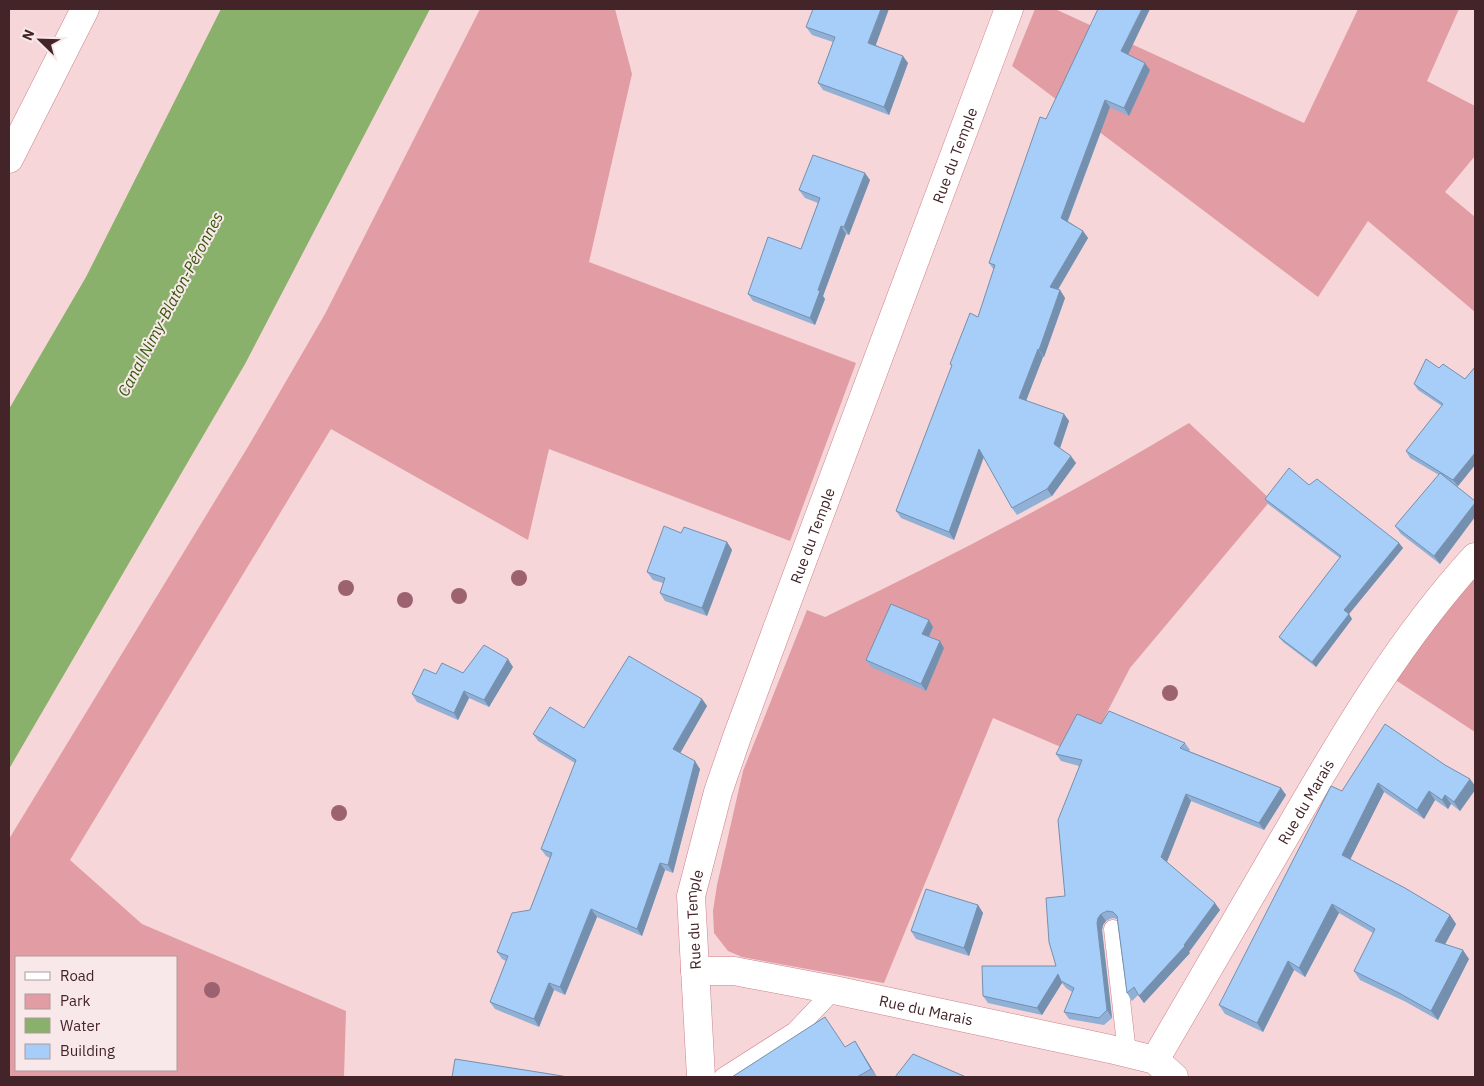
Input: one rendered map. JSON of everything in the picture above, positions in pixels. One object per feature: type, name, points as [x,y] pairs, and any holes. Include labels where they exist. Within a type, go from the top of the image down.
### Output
[{"type":"street","points":[[9,159],[85,9]]},
{"type":"street","name":"Rue du Temple","points":[[701,1077],[692,896],[718,792],[774,637],[1009,9]]},
{"type":"street","name":"Rue du Marais","points":[[695,971],[734,971],[834,990],[1127,1053],[1164,1069],[1354,720],[1399,650],[1450,584],[1475,557]]},
{"type":"lane","points":[[1114,929],[1127,1053]]},
{"type":"lane","points":[[724,1077],[795,1031],[834,990]]},
{"type":"green space","points":[[480,9],[615,9],[632,74],[589,262],[856,363],[790,541],[549,449],[528,540],[331,429],[70,860],[142,924],[346,1011],[344,1077],[9,1077],[9,839],[249,445],[325,314]]},
{"type":"green space","points":[[1035,9],[1055,9],[1304,123],[1358,9],[1459,9],[1427,81],[1475,106],[1475,156],[1445,192],[1475,217],[1475,312],[1368,221],[1318,297],[1012,66]]},
{"type":"green space","points":[[1189,423],[1271,500],[1130,668],[1084,757],[993,718],[884,983],[742,957],[728,951],[714,933],[713,911],[717,885],[743,771],[807,610],[825,617],[871,595],[1055,500]]},
{"type":"green space","points":[[1475,572],[1475,732],[1394,679]]},
{"type":"water","name":"Canal Nimy-Blaton-Péronnes","points":[[221,9],[430,9],[245,364],[9,769],[9,409],[86,277]]},
{"type":"building","points":[[813,9],[881,9],[868,43],[903,56],[884,107],[818,83],[835,37],[806,27]]},
{"type":"building","points":[[1098,9],[1142,9],[1121,51],[1145,63],[1124,108],[1105,100],[1061,218],[1083,231],[1050,287],[1060,290],[1039,350],[1019,398],[1064,414],[1054,444],[1071,456],[1047,489],[1012,508],[979,449],[949,532],[896,511],[970,313],[978,317],[995,265],[989,263],[1040,117],[1046,119]]},
{"type":"building","points":[[813,155],[865,173],[844,227],[841,226],[810,318],[748,294],[768,237],[801,249],[820,198],[799,190]]},
{"type":"building","points":[[1426,359],[1439,368],[1443,364],[1465,379],[1475,367],[1475,453],[1453,480],[1406,451],[1443,404],[1414,384]]},
{"type":"building","points":[[1289,468],[1309,485],[1317,479],[1399,543],[1344,610],[1349,614],[1312,662],[1279,637],[1341,556],[1265,499]]},
{"type":"building","points":[[1440,473],[1475,501],[1475,503],[1434,556],[1395,526]]},
{"type":"building","points":[[664,526],[681,533],[684,527],[727,542],[702,608],[660,593],[665,578],[647,572]]},
{"type":"building","points":[[891,604],[929,620],[922,634],[940,641],[921,684],[866,660]]},
{"type":"building","points":[[484,645],[508,659],[484,700],[464,691],[454,713],[412,694],[424,669],[436,674],[442,663],[463,673]]},
{"type":"building","points":[[629,656],[702,699],[673,749],[695,761],[668,865],[660,863],[637,929],[591,909],[560,987],[549,983],[534,1019],[490,1002],[508,956],[497,952],[512,913],[530,910],[552,853],[541,849],[576,760],[533,734],[550,707],[584,728]]},
{"type":"building","points":[[1109,711],[1185,743],[1180,748],[1281,788],[1259,823],[1186,794],[1161,857],[1215,903],[1185,946],[1139,996],[1134,987],[1127,993],[1117,916],[1113,912],[1107,911],[1101,914],[1097,923],[1107,1010],[1099,1018],[1064,1012],[1074,988],[1061,981],[1058,974],[1037,1008],[983,996],[982,966],[1056,966],[1049,942],[1046,898],[1065,896],[1058,820],[1082,760],[1056,754],[1077,714],[1101,724]]},
{"type":"building","points":[[1385,724],[1445,765],[1470,779],[1454,802],[1445,795],[1442,800],[1429,791],[1417,810],[1378,783],[1342,855],[1405,888],[1450,915],[1435,941],[1463,950],[1431,1011],[1354,971],[1375,929],[1332,904],[1299,968],[1288,961],[1257,1023],[1219,1005],[1331,786],[1342,791]]},
{"type":"building","points":[[926,889],[978,905],[964,948],[911,931]]},
{"type":"building","points":[[825,1017],[845,1047],[855,1041],[871,1069],[857,1077],[732,1077]]},
{"type":"building","points":[[913,1054],[966,1077],[895,1077]]},
{"type":"building","points":[[455,1059],[550,1074],[568,1077],[452,1077]]}]
